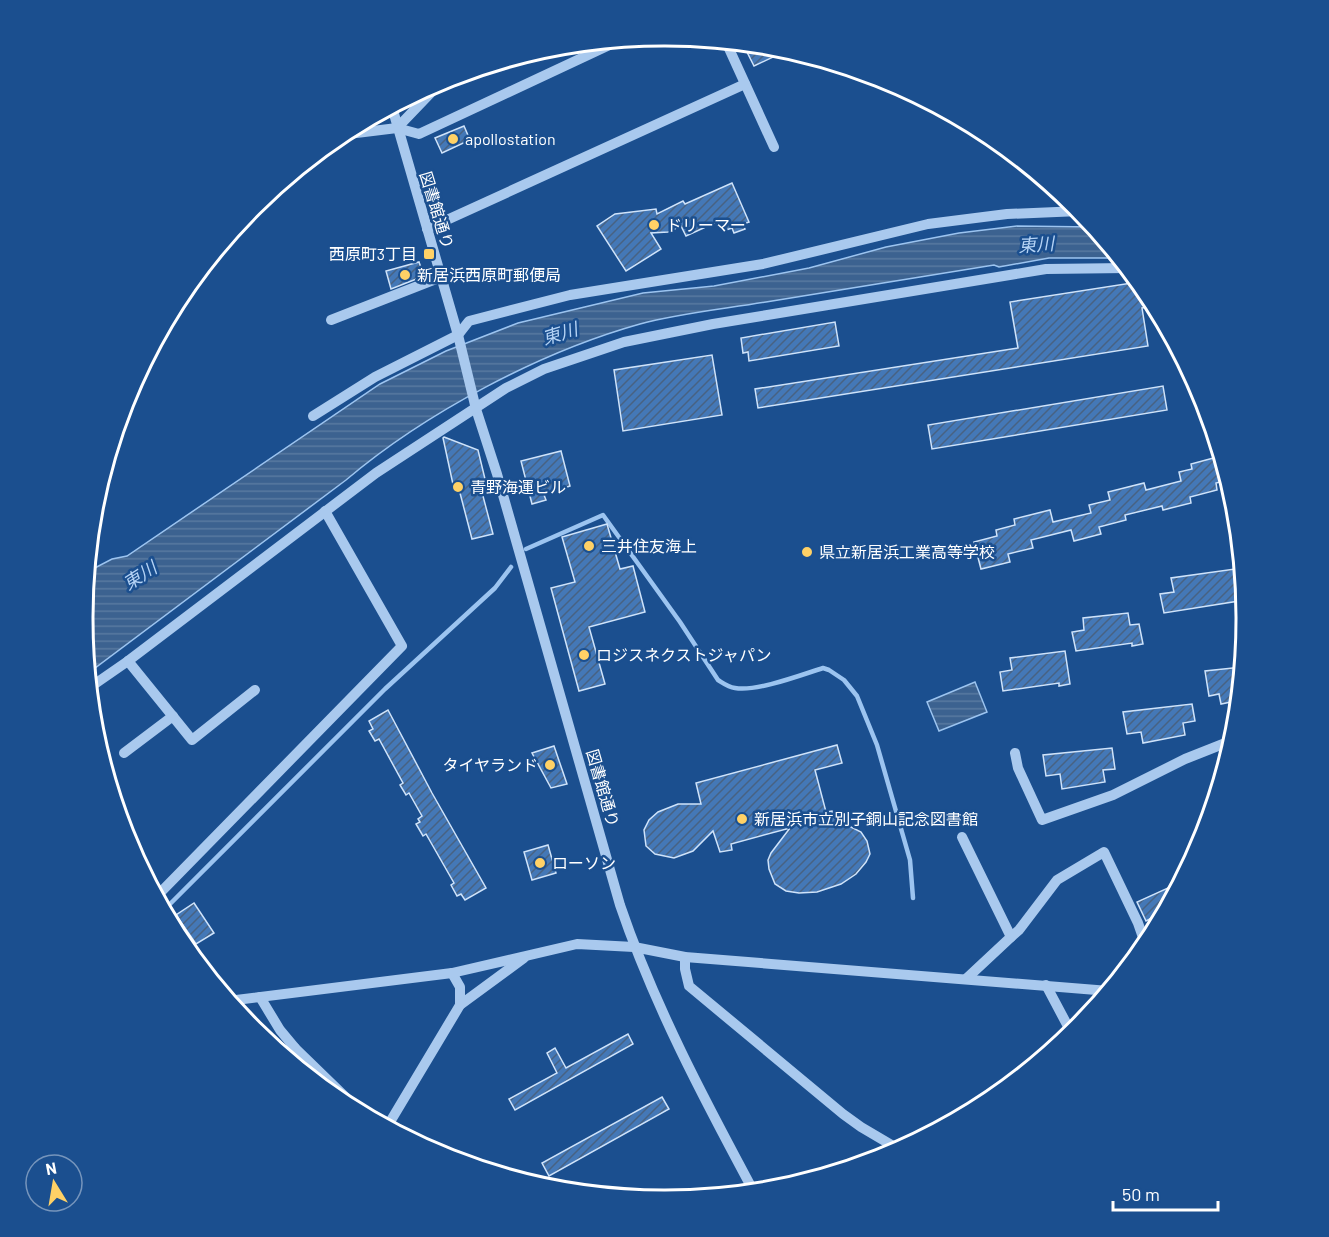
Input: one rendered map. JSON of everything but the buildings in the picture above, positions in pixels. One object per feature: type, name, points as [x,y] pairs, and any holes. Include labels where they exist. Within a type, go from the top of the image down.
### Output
[{"type":"street","points":[[364,132],[397,128],[419,134],[598,50]]},
{"type":"street","points":[[730,50],[774,147]]},
{"type":"street","points":[[427,229],[745,84]]},
{"type":"street","points":[[397,128],[425,99]]},
{"type":"street","name":"図書館通り","points":[[394,115],[458,335],[476,409],[497,474],[634,947],[688,1068],[750,1184]]},
{"type":"street","points":[[313,416],[375,377],[458,335],[469,321],[570,295],[763,264],[928,225],[1007,214],[1066,212]]},
{"type":"street","points":[[96,683],[376,473],[506,388],[544,369],[624,342],[713,324],[1046,269],[1117,268]]},
{"type":"street","points":[[331,320],[441,277]]},
{"type":"street","points":[[162,891],[402,646],[325,511]]},
{"type":"street","points":[[128,661],[192,740],[255,690]]},
{"type":"street","points":[[124,753],[173,716]]},
{"type":"street","points":[[1015,753],[1018,768],[1042,820],[1113,795],[1185,759],[1223,744]]},
{"type":"street","points":[[962,837],[1011,937]]},
{"type":"street","points":[[966,979],[1019,930],[1057,880],[1104,852],[1142,933]]},
{"type":"street","points":[[238,1000],[452,973],[577,944],[634,947],[685,957],[1100,990]]},
{"type":"street","points":[[391,1121],[460,1005],[528,955]]},
{"type":"street","points":[[685,957],[689,986],[843,1114],[890,1144]]},
{"type":"street","points":[[452,973],[460,987],[460,1005]]},
{"type":"street","points":[[1046,985],[1067,1025]]},
{"type":"street","points":[[260,997],[280,1030],[330,1082]]},
{"type":"street","points":[[288,1050],[295,1048]]},
{"type":"water","name":"東川","points":[[1017,226],[1081,227],[1108,258],[1049,258],[999,267],[994,265],[687,314],[640,324],[563,351],[485,387],[411,431],[95,668],[92,618],[95,568],[112,559],[127,556],[380,384],[446,351],[518,323],[643,293],[714,286],[809,268],[886,247],[959,233]]},
{"type":"water","points":[[975,682],[987,712],[939,731],[927,702]]},
{"type":"waterway","points":[[526,549],[603,515],[680,622],[718,680],[732,687],[755,688],[823,668],[844,680],[857,696],[877,745],[910,860],[913,898]]},
{"type":"waterway","points":[[169,905],[385,689],[495,588],[511,567]]},
{"type":"place","name":"apollostation","points":[[453,139]]},
{"type":"place","name":"ドリーマー","points":[[654,225]]},
{"type":"place","name":"西原町3丁目","points":[[429,254]]},
{"type":"place","name":"新居浜西原町郵便局","points":[[405,275]]},
{"type":"place","name":"青野海運ビル","points":[[458,487]]},
{"type":"place","name":"三井住友海上","points":[[589,546]]},
{"type":"place","name":"県立新居浜工業高等学校","points":[[807,552]]},
{"type":"place","name":"ロジスネクストジャパン","points":[[584,655]]},
{"type":"place","name":"タイヤランド","points":[[550,765]]},
{"type":"place","name":"新居浜市立別子銅山記念図書館","points":[[742,819]]},
{"type":"place","name":"ローソン","points":[[540,863]]}]
